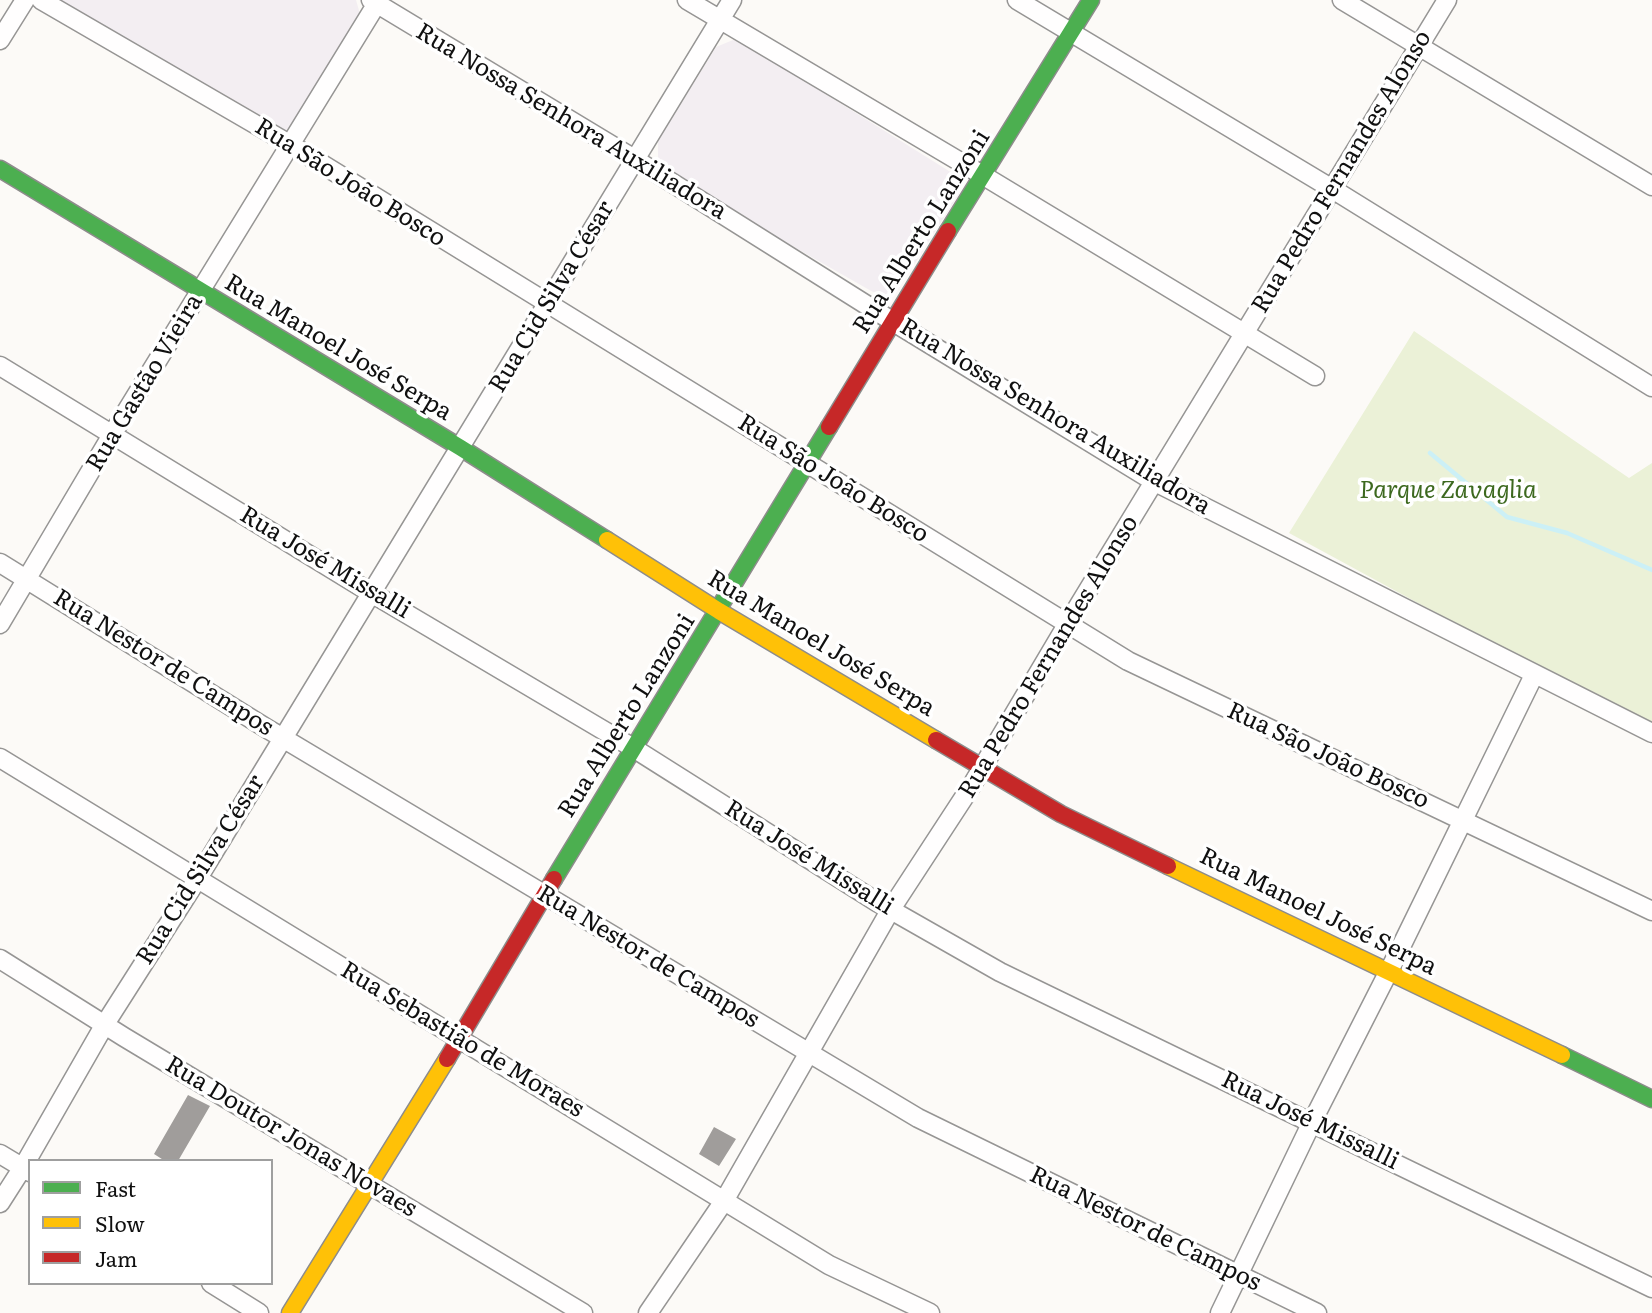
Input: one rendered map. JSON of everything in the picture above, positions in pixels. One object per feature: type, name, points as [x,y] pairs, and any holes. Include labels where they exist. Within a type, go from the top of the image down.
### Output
[{"type":"street","points":[[0,40],[25,0]]},
{"type":"street","name":"Rua São João Bosco","points":[[41,0],[291,145],[1128,661],[1652,911]]},
{"type":"street","points":[[688,0],[1315,376]]},
{"type":"street","name":"Rua Cid Silva César","points":[[32,1159],[105,1024],[198,878],[732,0]]},
{"type":"street","points":[[1017,0],[1334,190],[1652,387]]},
{"type":"street","name":"Rua Alberto Lanzoni","points":[[290,1313],[719,611],[892,321],[1091,0]]},
{"type":"street","points":[[1342,0],[1652,186]]},
{"type":"street","name":"Rua Pedro Fernandes Alonso","points":[[648,1313],[724,1201],[891,909],[983,767],[1447,0]]},
{"type":"street","name":"Rua Gastão Vieira","points":[[0,624],[376,1]]},
{"type":"street","name":"Rua Nossa Senhora Auxiliadora","points":[[376,1],[1155,482],[1652,733]]},
{"type":"street","name":"Rua Manoel José Serpa","points":[[0,169],[461,448],[719,611],[1061,814],[1652,1099]]},
{"type":"street","name":"Rua José Missalli","points":[[0,366],[372,593],[635,749],[891,909],[1000,972],[1652,1288]]},
{"type":"street","name":"Rua Nestor de Campos","points":[[0,563],[544,895],[918,1118],[1317,1313]]},
{"type":"street","points":[[1220,1313],[1534,675]]},
{"type":"street","name":"Rua Sebastião de Moraes","points":[[0,758],[829,1265],[930,1313]]},
{"type":"street","name":"Rua Doutor Jonas Novaes","points":[[0,959],[583,1313]]},
{"type":"street","points":[[0,1154],[26,1170]]},
{"type":"street","name":"Rua Cid Silva César","points":[[0,1203],[26,1170]]},
{"type":"street","points":[[214,1285],[259,1313]]},
{"type":"shaded area","points":[[59,0],[356,0],[360,14],[290,126],[286,131],[279,132]]},
{"type":"shaded area","points":[[733,40],[742,42],[957,176],[960,183],[959,194],[895,295],[873,292],[664,173],[658,164],[658,141],[716,47]]},
{"type":"green space","name":"Parque Zavaglia","points":[[1414,331],[1629,478],[1652,463],[1652,727],[1604,704],[1289,533]]},
{"type":"building","points":[[188,1095],[210,1106],[179,1159],[162,1159],[154,1154]]},
{"type":"building","points":[[714,1127],[736,1139],[719,1166],[699,1154]]},
{"type":"waterway","points":[[1430,453],[1507,517],[1567,533],[1652,570]]},
{"type":"traffic: fast","points":[[948,231],[1091,0]]},
{"type":"traffic: fast","points":[[0,169],[461,448],[607,540]]},
{"type":"traffic: fast","points":[[554,879],[829,427]]},
{"type":"traffic: fast","points":[[1562,1055],[1652,1099]]},
{"type":"traffic: slow","points":[[607,540],[719,611],[936,740]]},
{"type":"traffic: slow","points":[[1168,866],[1562,1055]]},
{"type":"traffic: slow","points":[[290,1313],[447,1059]]},
{"type":"traffic: jam","points":[[829,427],[948,231]]},
{"type":"traffic: jam","points":[[936,740],[1061,814],[1168,866]]},
{"type":"traffic: jam","points":[[447,1059],[554,879]]}]
